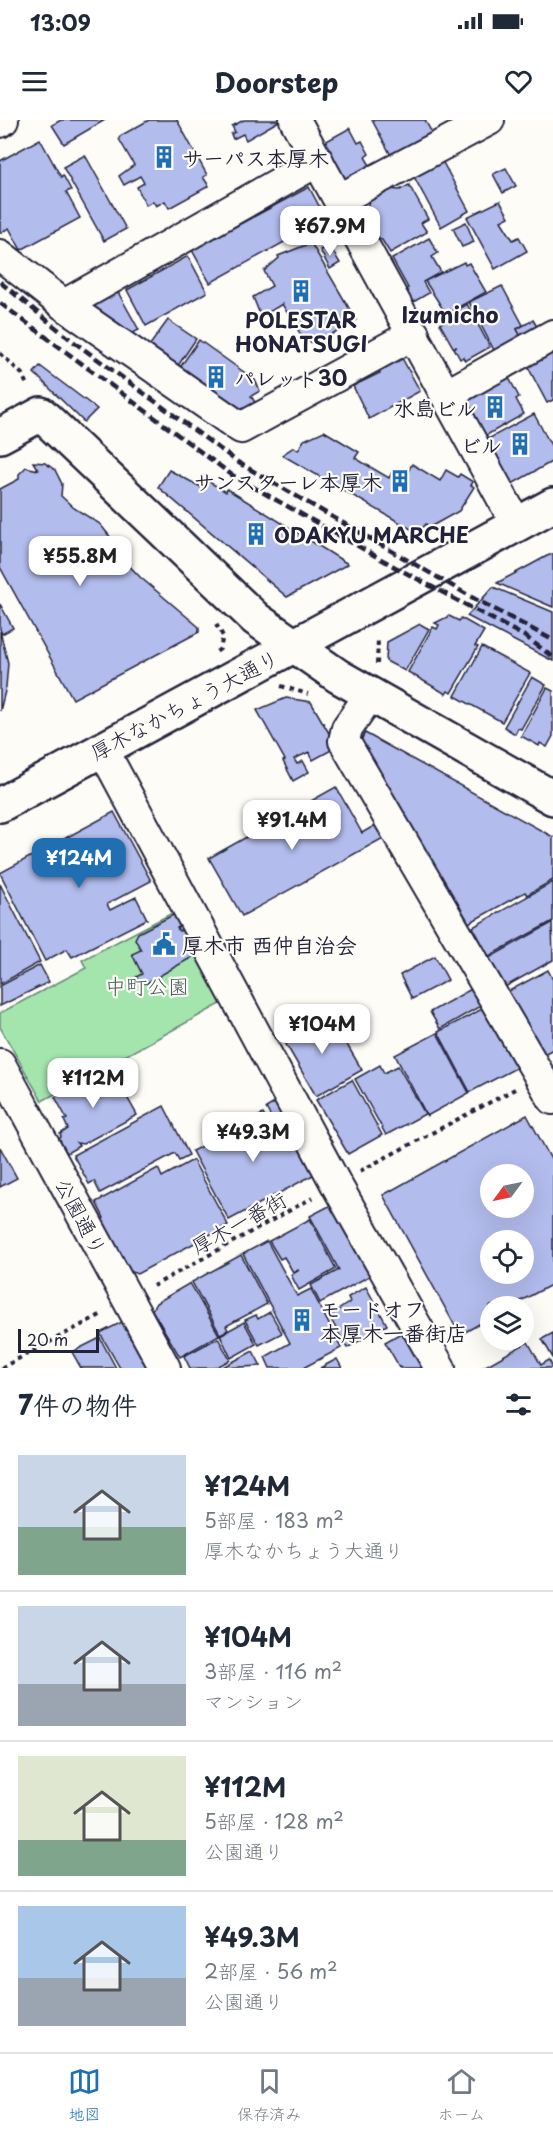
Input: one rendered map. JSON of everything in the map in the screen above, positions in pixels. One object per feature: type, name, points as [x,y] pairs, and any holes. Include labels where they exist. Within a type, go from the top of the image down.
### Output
[{"type":"street","points":[[0,436],[41,414],[256,619],[292,645],[541,518],[446,395],[295,120]]},
{"type":"street","points":[[340,200],[489,120]]},
{"type":"street","points":[[64,305],[318,161]]},
{"type":"street","points":[[0,255],[64,305],[242,428],[414,334]]},
{"type":"street","points":[[446,395],[553,335]]},
{"type":"street","name":"厚木なかちょう大通り","points":[[0,805],[292,645],[370,695],[553,798]]},
{"type":"street","points":[[370,695],[347,728],[345,741],[547,1087]]},
{"type":"street","points":[[102,748],[336,1184],[440,1368]]},
{"type":"street","name":"公園通り","points":[[0,1064],[165,1368]]},
{"type":"path","points":[[0,353],[22,374],[41,414]]},
{"type":"path","points":[[213,654],[219,649],[223,636],[214,621]]},
{"type":"path","points":[[270,691],[280,686],[315,698]]},
{"type":"path","name":"厚木一番街","points":[[1,1368],[336,1184],[547,1087]]},
{"type":"green space","name":"中町公園","points":[[178,910],[228,1000],[42,1101],[0,1027],[0,1013],[86,968],[82,960]]},
{"type":"building","points":[[61,120],[105,120],[64,144],[52,125]]},
{"type":"building","name":"サーパス本厚木","points":[[149,120],[177,120],[207,175],[203,177],[209,186],[169,208],[165,201],[156,206],[153,201],[146,205],[137,187],[144,183],[140,176],[124,185],[119,176],[134,165],[119,139],[120,136]]},
{"type":"building","points":[[244,120],[279,121],[246,140],[243,134],[233,139],[231,134],[235,132],[232,126]]},
{"type":"building","points":[[372,120],[425,120],[434,137],[393,159]]},
{"type":"building","points":[[350,128],[358,143],[362,141],[369,154],[365,157],[371,167],[344,182],[323,143]]},
{"type":"building","points":[[40,139],[71,190],[66,192],[80,218],[21,250],[9,228],[0,233],[0,161]]},
{"type":"building","points":[[85,155],[126,229],[104,241],[63,167]]},
{"type":"building","points":[[440,157],[469,211],[441,227],[412,173]]},
{"type":"building","points":[[506,168],[516,186],[503,193],[493,174]]},
{"type":"building","points":[[409,185],[428,219],[421,223],[427,232],[390,253],[382,240],[372,233],[366,222],[366,209],[372,198],[388,189],[400,190]]},
{"type":"building","points":[[309,187],[326,219],[210,283],[192,250]]},
{"type":"building","points":[[500,201],[509,217],[501,221],[513,240],[519,237],[527,251],[495,269],[467,217]]},
{"type":"building","points":[[466,222],[474,242],[462,247],[453,228]]},
{"type":"building","points":[[429,238],[438,253],[432,257],[441,272],[423,282],[429,293],[410,304],[403,291],[408,288],[392,259]]},
{"type":"building","name":"POLESTAR HONATSUGI","points":[[311,243],[356,320],[315,344],[304,340],[282,304],[261,317],[253,297],[272,286],[264,271],[279,258],[278,256]]},
{"type":"building","points":[[329,245],[340,263],[330,269],[320,250]]},
{"type":"building","points":[[188,256],[207,292],[146,326],[127,290]]},
{"type":"building","points":[[464,262],[465,265],[469,263],[486,292],[446,314],[425,281]]},
{"type":"building","points":[[114,285],[139,330],[121,339],[79,310]]},
{"type":"building","points":[[502,286],[523,325],[517,329],[523,340],[496,354],[469,302]]},
{"type":"building","points":[[467,304],[490,347],[465,361],[463,357],[460,359],[454,348],[457,347],[453,347],[440,324],[443,322],[441,318]]},
{"type":"building","points":[[168,320],[196,339],[173,373],[144,353]]},
{"type":"building","points":[[533,320],[542,335],[525,344],[517,329]]},
{"type":"building","name":"パレット30","points":[[199,340],[255,380],[260,391],[251,396],[256,404],[238,415],[176,373]]},
{"type":"building","points":[[553,353],[553,400],[547,403],[528,367]]},
{"type":"building","points":[[402,358],[420,391],[369,419],[353,386],[380,373],[379,371]]},
{"type":"building","points":[[40,366],[97,409],[84,422],[34,373]]},
{"type":"building","name":"水島ビル","points":[[508,376],[519,397],[516,399],[524,414],[485,436],[465,399]]},
{"type":"building","name":"ビル","points":[[534,414],[553,449],[553,461],[512,484],[488,439]]},
{"type":"building","name":"サンスターレ本厚木","points":[[324,431],[359,452],[355,458],[389,478],[392,472],[404,479],[412,464],[440,481],[446,470],[458,477],[460,474],[473,482],[471,485],[474,487],[459,511],[430,527],[426,524],[418,533],[282,455],[294,447],[298,450],[304,440]]},
{"type":"building","points":[[33,462],[45,463],[55,470],[62,484],[61,496],[74,508],[100,524],[111,538],[118,554],[140,577],[199,627],[199,632],[73,699],[0,567],[0,489],[19,479],[19,474],[26,467],[38,470]]},
{"type":"building","name":"ODAKYU MARCHE","points":[[169,470],[201,487],[206,480],[226,492],[227,489],[348,564],[287,597],[158,487]]},
{"type":"building","points":[[553,554],[553,607],[497,583],[547,556]]},
{"type":"building","points":[[493,587],[553,612],[553,661],[467,616]]},
{"type":"building","points":[[0,604],[13,628],[2,634],[0,629]]},
{"type":"building","points":[[449,616],[459,621],[461,618],[484,631],[475,646],[478,647],[451,693],[448,691],[446,694],[408,672],[433,627],[437,629],[439,625],[435,623]]},
{"type":"building","points":[[420,624],[429,629],[405,671],[386,661],[387,642]]},
{"type":"building","points":[[0,631],[8,663],[6,687],[0,711]]},
{"type":"building","points":[[482,647],[530,673],[502,722],[455,696]]},
{"type":"building","points":[[532,677],[546,685],[521,729],[518,728],[515,734],[504,727]]},
{"type":"building","points":[[547,688],[553,691],[553,736],[547,747],[540,743],[539,746],[521,736]]},
{"type":"building","points":[[286,698],[311,702],[337,747],[313,760],[309,752],[294,759],[297,764],[303,761],[309,772],[293,781],[283,761],[285,760],[257,710]]},
{"type":"building","points":[[365,733],[553,837],[553,880],[527,895],[525,892],[469,923],[456,900],[454,902],[361,740]]},
{"type":"building","points":[[336,787],[362,833],[379,823],[387,836],[242,916],[209,858]]},
{"type":"building","points":[[114,812],[151,881],[107,904],[110,910],[136,897],[147,919],[72,957],[67,949],[45,961],[0,873]]},
{"type":"building","points":[[553,882],[553,921],[489,956],[473,927]]},
{"type":"building","points":[[0,884],[40,962],[0,984]]},
{"type":"building","name":"厚木市 西仲自治会","points":[[175,914],[181,926],[177,928],[179,931],[182,930],[196,955],[147,983],[140,983],[136,977],[142,974],[132,954],[141,950],[135,939],[138,933]]},
{"type":"building","points":[[552,923],[553,960],[503,988],[487,959]]},
{"type":"building","points":[[435,956],[448,980],[412,999],[400,975]]},
{"type":"building","points":[[40,965],[49,982],[0,1006],[0,986]]},
{"type":"building","points":[[548,970],[553,980],[553,1049],[546,1053],[537,1051],[507,992]]},
{"type":"building","points":[[473,988],[482,1005],[440,1029],[430,1012]]},
{"type":"building","points":[[484,1008],[518,1063],[516,1068],[470,1092],[438,1032]]},
{"type":"building","points":[[329,1014],[362,1070],[316,1096],[283,1039]]},
{"type":"building","points":[[437,1033],[469,1093],[427,1116],[395,1055]]},
{"type":"building","points":[[380,1065],[384,1073],[398,1066],[425,1114],[386,1135],[355,1079]]},
{"type":"building","points":[[110,1067],[137,1115],[83,1144],[77,1143],[79,1146],[67,1153],[59,1139],[60,1134],[68,1129],[64,1120],[67,1119],[55,1097]]},
{"type":"building","points":[[352,1080],[382,1135],[348,1154],[316,1100]]},
{"type":"building","points":[[276,1102],[315,1174],[229,1220],[192,1151],[221,1136],[220,1134],[226,1131],[227,1133],[263,1114],[272,1130],[277,1128],[266,1108]]},
{"type":"building","points":[[164,1106],[189,1155],[179,1160],[175,1153],[100,1193],[94,1181],[89,1184],[73,1155]]},
{"type":"building","points":[[527,1115],[553,1163],[553,1284],[530,1296],[480,1296],[480,1324],[460,1335],[383,1195]]},
{"type":"building","points":[[0,1147],[17,1178],[0,1187]]},
{"type":"building","points":[[193,1160],[228,1225],[137,1274],[130,1271],[102,1219],[104,1218],[96,1202],[158,1168],[162,1177]]},
{"type":"building","points":[[333,1204],[373,1274],[320,1303],[311,1285],[339,1270],[310,1216]]},
{"type":"building","points":[[310,1219],[336,1269],[299,1290],[291,1275],[299,1270],[293,1272],[284,1257],[280,1259],[269,1241]]},
{"type":"building","name":"モードオフ 本厚木一番街店","points":[[267,1241],[297,1296],[311,1289],[341,1348],[303,1368],[270,1368],[265,1357],[290,1343],[243,1254]]},
{"type":"building","points":[[241,1255],[267,1304],[226,1326],[228,1330],[220,1334],[192,1282]]},
{"type":"building","points":[[190,1283],[219,1335],[180,1357],[152,1310],[156,1303]]},
{"type":"building","points":[[366,1287],[387,1325],[347,1348],[329,1316],[350,1302],[348,1297]]},
{"type":"building","points":[[270,1312],[282,1333],[259,1345],[245,1320],[256,1315],[258,1319]]},
{"type":"building","points":[[124,1321],[130,1338],[136,1338],[142,1360],[147,1357],[152,1368],[120,1368],[100,1333]]},
{"type":"building","points":[[244,1322],[256,1344],[231,1358],[220,1335]]},
{"type":"building","points":[[408,1329],[430,1368],[400,1368],[385,1342]]},
{"type":"building","points":[[553,1333],[553,1358],[542,1339]]},
{"type":"building","points":[[100,1338],[116,1368],[81,1368],[72,1352]]},
{"type":"building","points":[[218,1338],[230,1360],[215,1368],[190,1368],[184,1356]]},
{"type":"building","points":[[514,1350],[533,1350],[541,1365],[549,1360],[553,1368],[482,1368]]},
{"type":"building","points":[[253,1351],[261,1366],[221,1368]]},
{"type":"building","points":[[337,1359],[342,1368],[320,1368]]},
{"type":"railway","points":[[0,282],[70,339],[239,463],[475,599],[553,640]]},
{"type":"railway","points":[[0,303],[232,475],[395,567],[526,637],[553,657]]},
{"type":"place","name":"サーパス本厚木","points":[[164,157]]},
{"type":"place","name":"POLESTAR HONATSUGI","points":[[301,291]]},
{"type":"place","name":"パレット30","points":[[216,377]]},
{"type":"place","name":"水島ビル","points":[[495,407]]},
{"type":"place","name":"ビル","points":[[520,444]]},
{"type":"place","name":"サンスターレ本厚木","points":[[400,481]]},
{"type":"place","name":"ODAKYU MARCHE","points":[[256,534]]},
{"type":"place","name":"厚木市 西仲自治会","points":[[164,944]]},
{"type":"place","name":"モードオフ 本厚木一番街店","points":[[302,1320]]},
{"type":"district","name":"Izumicho","points":[[450,313]]}]
